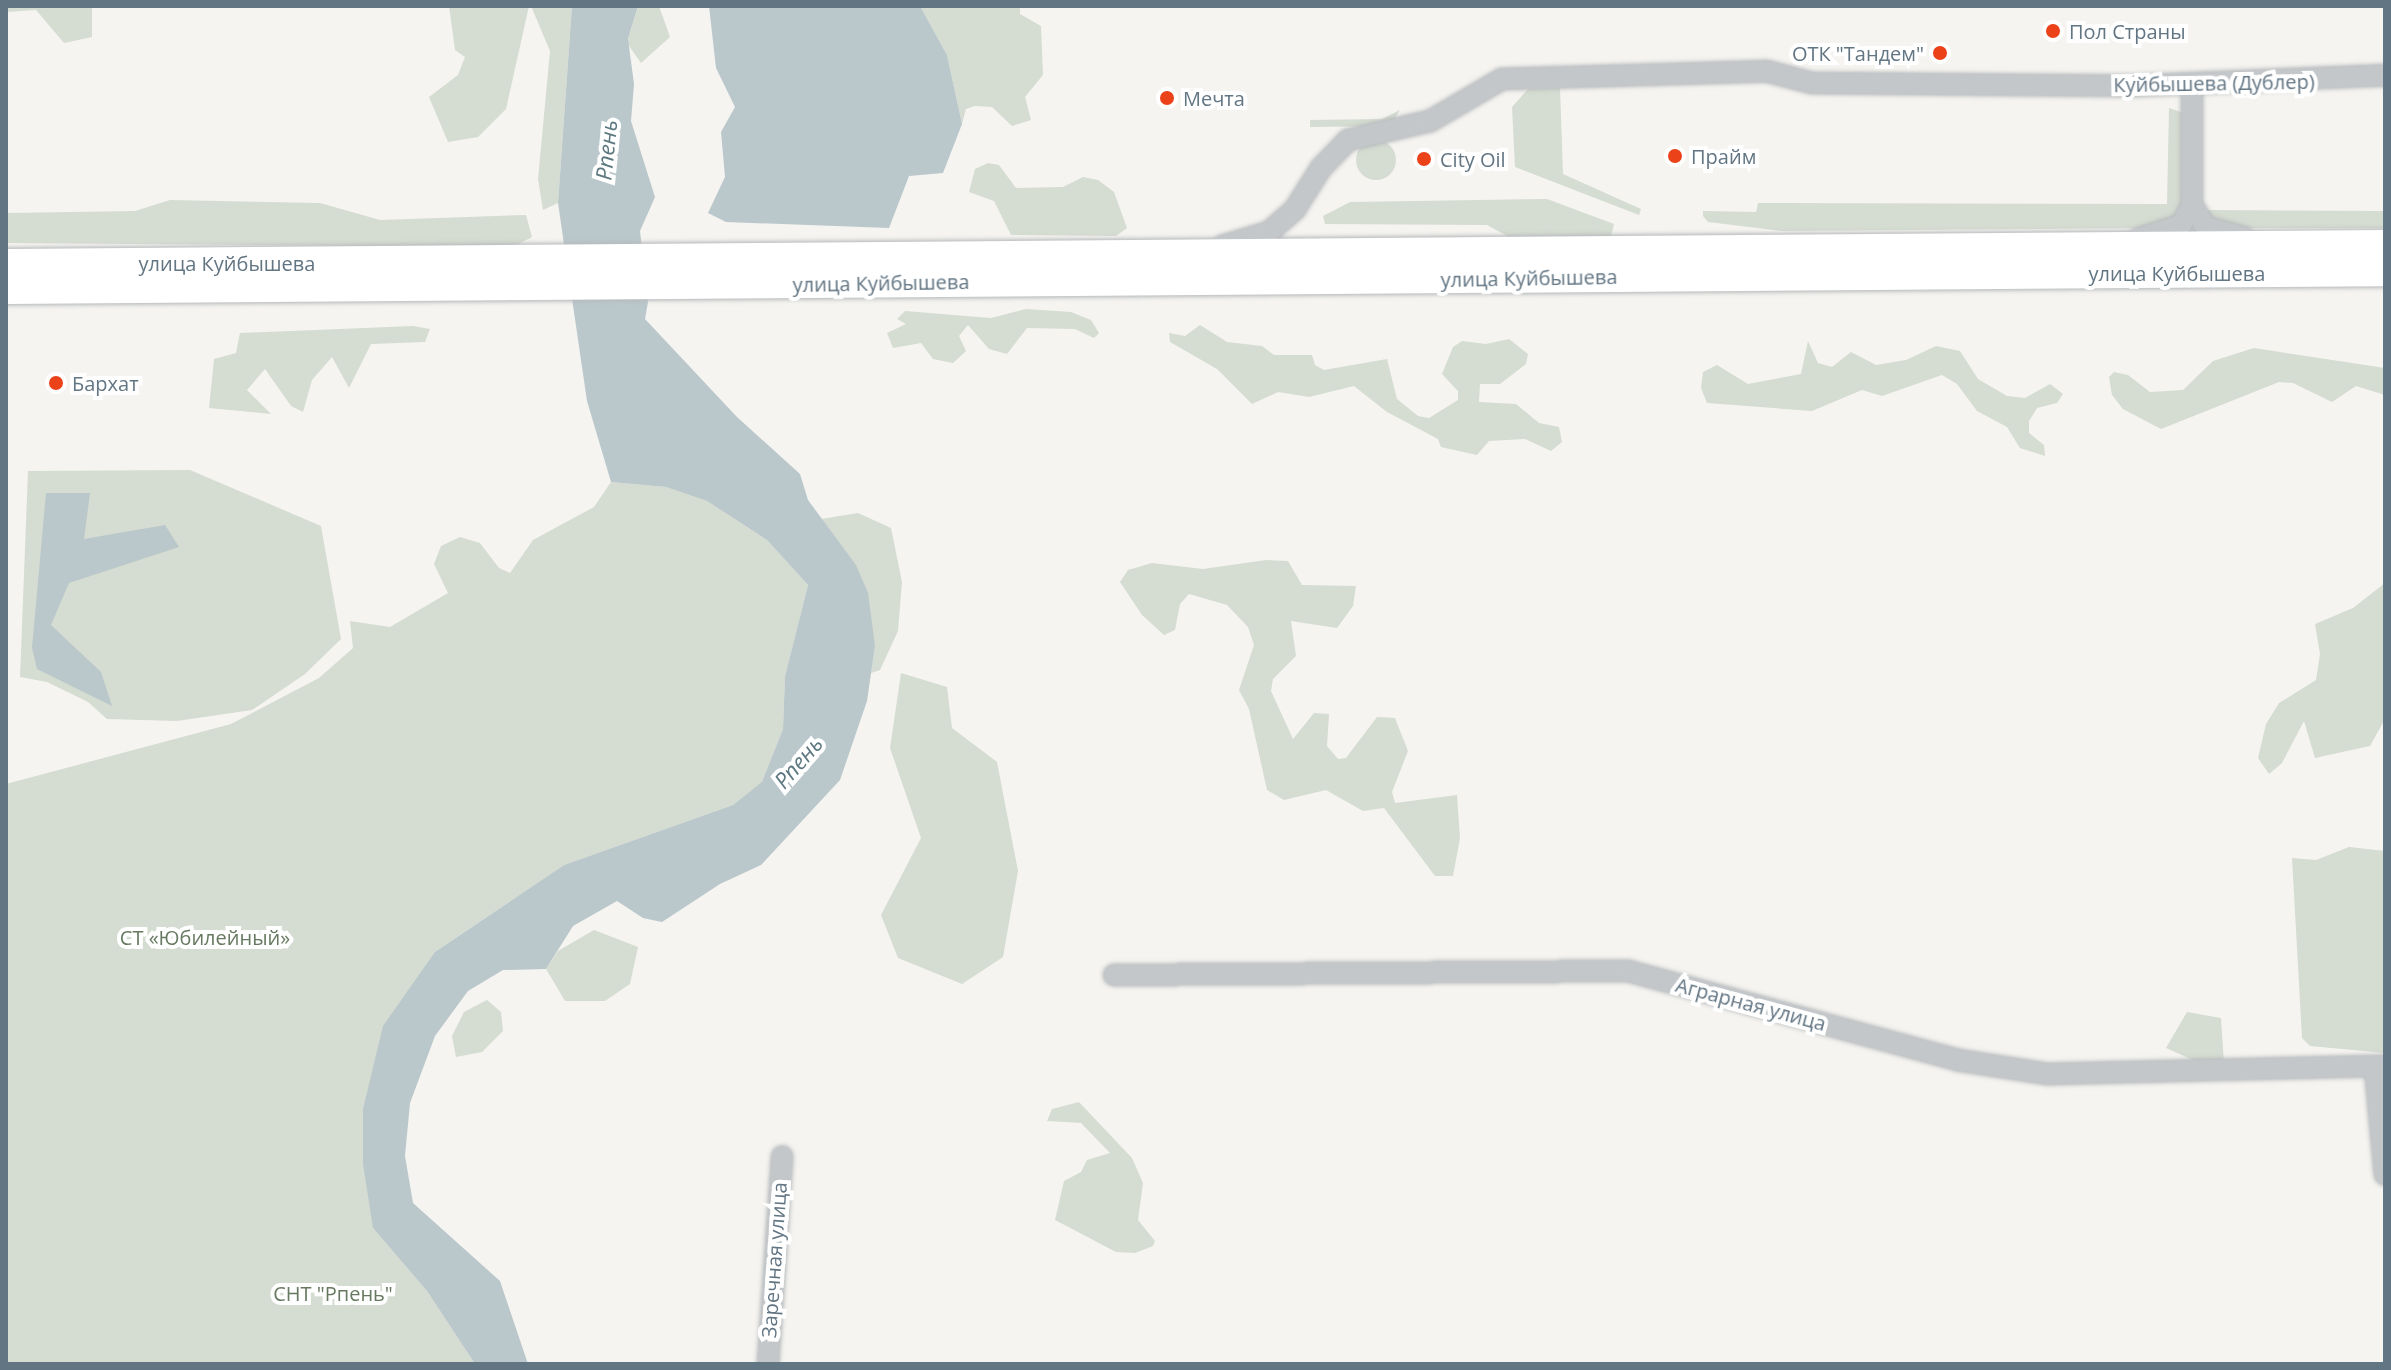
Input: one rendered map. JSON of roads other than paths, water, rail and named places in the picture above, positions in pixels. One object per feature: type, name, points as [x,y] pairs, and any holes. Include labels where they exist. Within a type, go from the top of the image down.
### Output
[{"type":"highway","name":"улица Куйбышева","points":[[674,274],[1154,254],[2385,245]]},
{"type":"highway","name":"улица Куйбышева","points":[[6,264],[544,273]]},
{"type":"highway","name":"улица Куйбышева","points":[[674,274],[2385,271]]},
{"type":"highway","name":"улица Куйбышева","points":[[6,289],[544,273]]},
{"type":"highway","points":[[544,273],[674,274]]},
{"type":"street","name":"Куйбышева (Дублер)","points":[[1154,254],[1232,244],[1269,232],[1302,199],[1321,168],[1348,140],[1430,121],[1502,79],[1766,71],[1812,83],[2042,86],[2192,84],[2385,75]]},
{"type":"street","points":[[2073,249],[2134,240],[2181,225],[2192,205],[2192,84]]},
{"type":"street","points":[[2192,205],[2206,227],[2299,246]]},
{"type":"street","name":"Аграрная улица","points":[[1114,975],[1628,971],[1957,1060],[2047,1074],[2380,1066]]},
{"type":"street","points":[[2380,1066],[2385,1175]]},
{"type":"street","name":"Заречная улица","points":[[768,1364],[782,1156]]},
{"type":"water","name":"Рпень","points":[[572,6],[638,6],[628,39],[634,84],[631,121],[655,197],[640,231],[648,302],[645,319],[737,417],[800,474],[808,500],[856,565],[868,593],[875,646],[867,701],[840,780],[761,865],[720,884],[662,922],[643,918],[617,901],[573,926],[546,969],[503,970],[468,991],[435,1036],[410,1103],[405,1156],[413,1203],[500,1281],[528,1364],[475,1364],[427,1291],[373,1228],[363,1164],[363,1109],[383,1026],[435,952],[564,865],[733,805],[762,782],[783,729],[785,676],[808,585],[767,540],[707,501],[666,487],[611,482],[587,401],[558,203]]},
{"type":"water","points":[[709,6],[920,6],[947,55],[962,124],[943,173],[909,176],[889,228],[726,222],[708,213],[725,177],[721,132],[735,107],[716,68]]},
{"type":"water","points":[[46,493],[90,493],[84,539],[165,525],[179,547],[69,583],[51,625],[101,672],[112,706],[37,669],[32,648]]},
{"type":"place","name":"Пол Страны","points":[[2053,31]]},
{"type":"place","name":"ОТК \"Тандем\"","points":[[1940,53]]},
{"type":"place","name":"Мечта","points":[[1167,98]]},
{"type":"place","name":"Прайм","points":[[1675,156]]},
{"type":"place","name":"City Oil","points":[[1424,159]]},
{"type":"place","name":"Бархат","points":[[56,383]]},
{"type":"park label","name":"СТ «Юбилейный»","points":[[205,937]]},
{"type":"park label","name":"СНТ \"Рпень\"","points":[[333,1293]]}]
